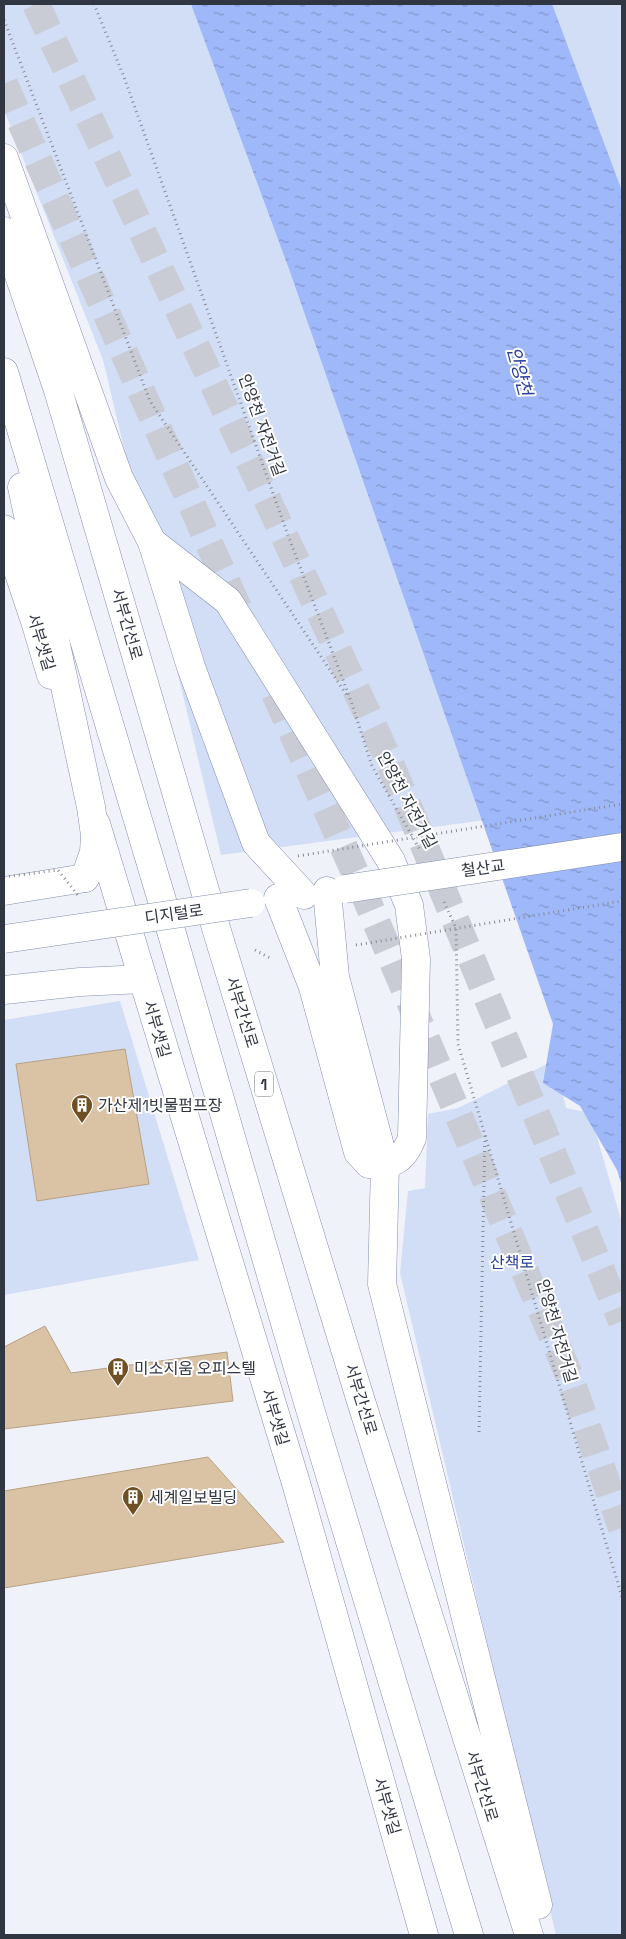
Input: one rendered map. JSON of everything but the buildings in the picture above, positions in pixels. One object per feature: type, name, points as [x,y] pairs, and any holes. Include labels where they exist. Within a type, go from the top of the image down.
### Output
[{"type":"main road","points":[[4,158],[119,478],[152,542],[191,667],[256,843],[325,891],[335,977],[385,1165],[382,1284],[526,1862],[546,1935]]},
{"type":"main road","name":"서부간선로","points":[[4,231],[58,390],[222,947],[360,1398],[528,1935]]},
{"type":"main road","points":[[4,372],[170,924],[310,1409],[469,1935]]},
{"type":"main road","points":[[4,405],[91,807],[95,835],[94,852],[87,888]]},
{"type":"main road","name":"서부샛길","points":[[4,529],[35,621],[296,1483],[424,1935]]},
{"type":"main road","points":[[152,542],[228,602],[391,861],[409,905],[416,959],[412,1138],[406,1152],[397,1160],[385,1165],[368,1164],[358,1152],[313,987],[278,898]]},
{"type":"main road","name":"철산교","points":[[325,891],[622,847]]},
{"type":"main road","points":[[4,891],[87,888],[118,900]]},
{"type":"main road","name":"디지털로","points":[[4,939],[325,891]]},
{"type":"main road","points":[[4,990],[80,982],[143,979]]},
{"type":"path","name":"안양천 자전거길","points":[[94,4],[124,77],[286,529],[352,702],[372,766],[422,853]]},
{"type":"path","points":[[4,20],[150,401],[352,702]]},
{"type":"path","points":[[298,856],[622,804]]},
{"type":"path","points":[[4,877],[58,870],[79,898],[87,888]]},
{"type":"path","name":"안양천 자전거길","points":[[440,895],[456,928],[458,1044],[622,1597]]},
{"type":"path","points":[[356,944],[622,901]]},
{"type":"path","points":[[479,1432],[485,1130]]},
{"type":"green space","points":[[4,4],[622,4],[622,802],[221,855],[103,360],[4,110]]},
{"type":"green space","points":[[120,1001],[199,1260],[4,1295],[4,1020]]},
{"type":"green space","name":"산책로","points":[[555,1060],[566,1108],[590,1113],[622,1223],[622,1935],[556,1935],[400,1273],[408,1191],[425,1188],[428,1114],[458,1108]]},
{"type":"water","name":"안양천","points":[[191,4],[552,4],[622,191],[622,1186],[617,1170],[580,1106],[543,1083],[553,1024],[289,269]]},
{"type":"tunnel","points":[[36,4],[387,756],[622,1321]]},
{"type":"tunnel","points":[[4,84],[242,617]]},
{"type":"tunnel","points":[[275,693],[357,877],[569,1375],[622,1528]]},
{"type":"place","name":"가산제1빗물펌프장","points":[[82,1124]]},
{"type":"place","name":"미소지움 오피스텔","points":[[118,1387]]},
{"type":"place","name":"세계일보빌딩","points":[[133,1516]]}]
